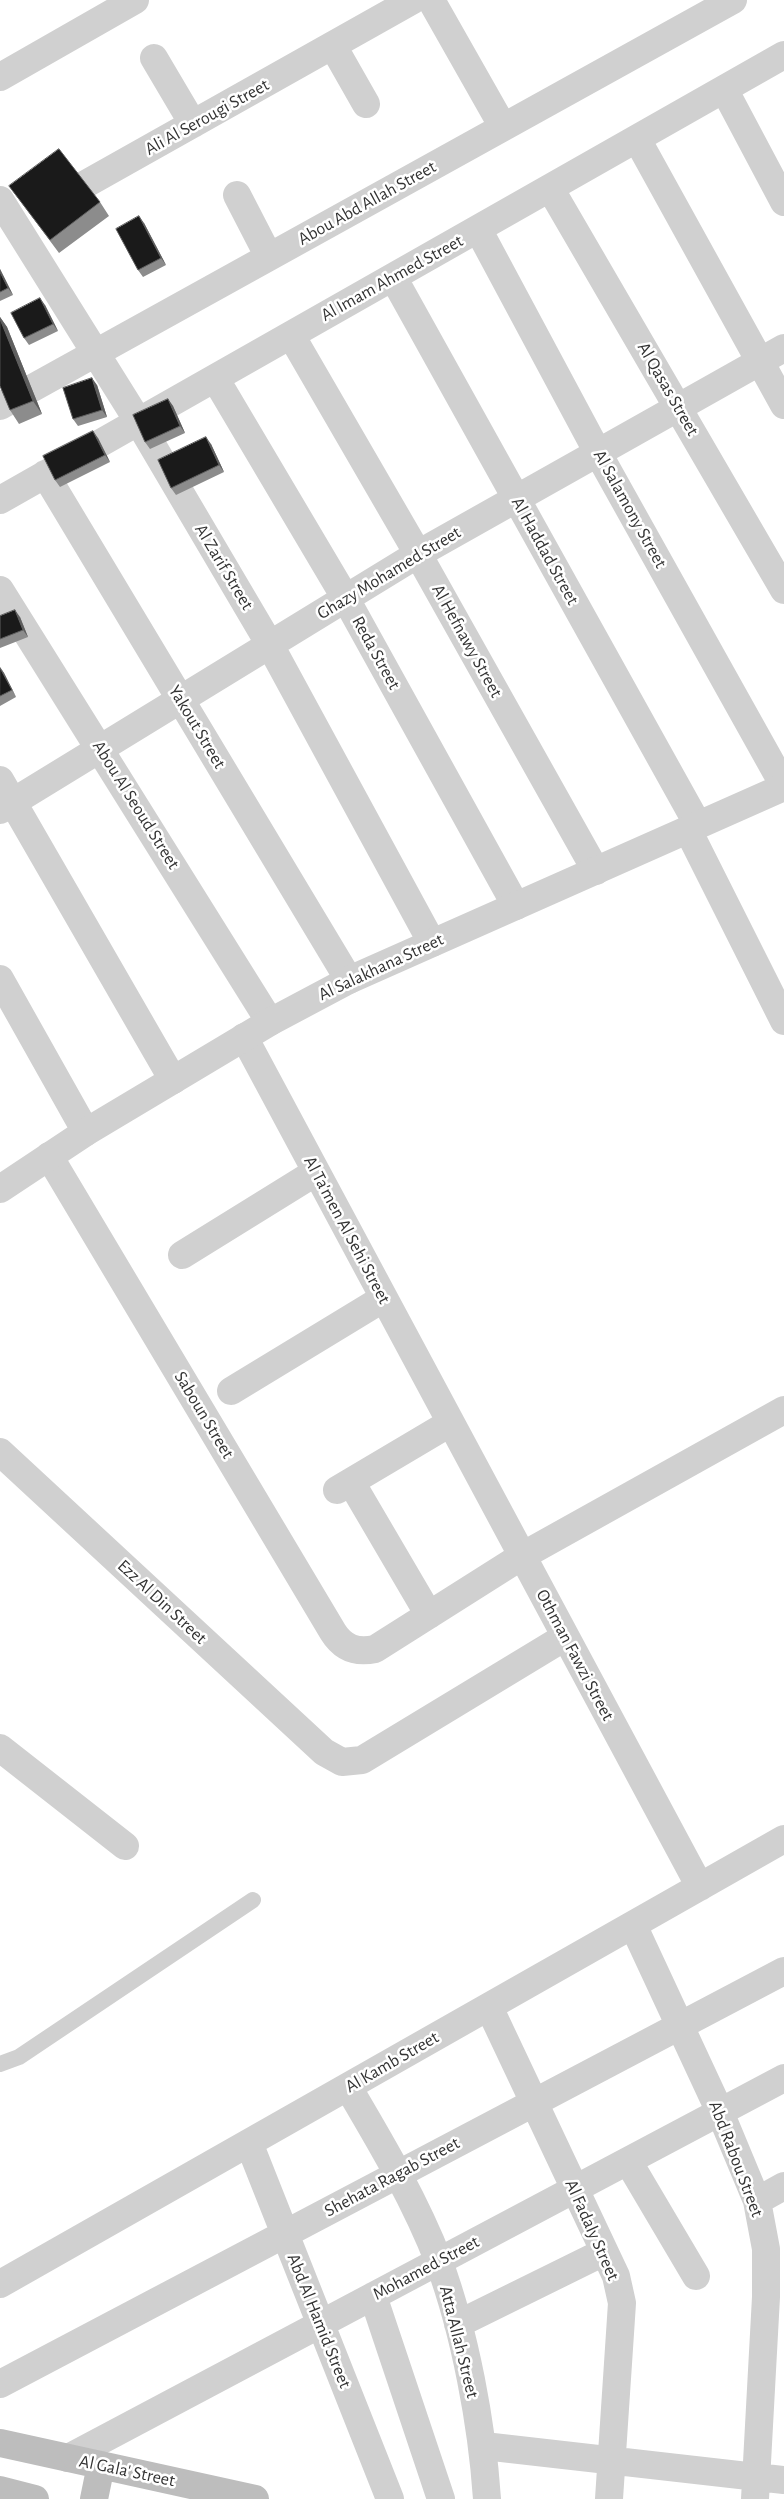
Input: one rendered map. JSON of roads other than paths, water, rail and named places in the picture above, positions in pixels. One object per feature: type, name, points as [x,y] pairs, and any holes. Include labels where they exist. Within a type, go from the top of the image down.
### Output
[{"type":"main road","name":"Al Gala' Street","points":[[0,2444],[255,2499]]},
{"type":"main road","points":[[94,2499],[101,2466]]},
{"type":"main road","points":[[0,2490],[35,2499]]},
{"type":"street","points":[[0,77],[135,0]]},
{"type":"street","name":"Ali Al Serougi Street","points":[[8,228],[413,0]]},
{"type":"street","points":[[431,0],[503,128]]},
{"type":"street","name":"Abou Abd Allah Street","points":[[0,406],[733,0]]},
{"type":"street","points":[[333,46],[366,104]]},
{"type":"street","name":"Al Imam Ahmed Street","points":[[0,500],[784,55]]},
{"type":"street","points":[[154,58],[194,124]]},
{"type":"street","points":[[724,90],[784,202]]},
{"type":"street","points":[[637,139],[784,405]]},
{"type":"street","name":"Al Qasas Street","points":[[550,188],[784,590]]},
{"type":"street","points":[[237,195],[269,257]]},
{"type":"street","name":"Al Zarif Street","points":[[0,200],[8,228],[96,353],[270,645],[432,943]]},
{"type":"street","name":"Al Salamony Street","points":[[478,229],[598,453],[784,787]]},
{"type":"street","name":"Al Haddad Street","points":[[392,277],[516,499],[693,828],[784,1021]]},
{"type":"street","name":"Al Hefnawy Street","points":[[291,335],[418,554],[596,870]]},
{"type":"street","name":"Ghazy Mohamed Street","points":[[4,797],[100,748],[418,554],[784,348]]},
{"type":"street","name":"Reda Street","points":[[215,378],[346,599],[516,906]]},
{"type":"street","name":"Yakout Street","points":[[45,474],[349,980]]},
{"type":"street","name":"Abou Al Seoud Street","points":[[0,590],[270,1022]]},
{"type":"street","name":"Al Salakhana Street","points":[[0,1189],[86,1132],[244,1037],[349,980],[784,787]]},
{"type":"street","points":[[4,797],[173,1080]]},
{"type":"street","points":[[0,980],[86,1132]]},
{"type":"street","name":"Al Ta'men Al Sehi Street","points":[[244,1037],[450,1423]]},
{"type":"street","name":"Saboun Street","points":[[49,1156],[333,1632],[346,1646],[364,1651],[374,1649],[429,1615]]},
{"type":"street","points":[[182,1255],[316,1172]]},
{"type":"street","points":[[232,1391],[384,1298]]},
{"type":"street","points":[[450,1423],[344,1486],[429,1615],[522,1556],[784,1410]]},
{"type":"street","name":"Othman Fawzi Street","points":[[450,1423],[700,1887]]},
{"type":"street","name":"Ezz Al Din Street","points":[[0,1452],[324,1752],[342,1762],[352,1763],[362,1760],[565,1637]]},
{"type":"street","points":[[0,1748],[125,1846]]},
{"type":"street","name":"Al Kamb Street","points":[[0,2284],[784,1839]]},
{"type":"street","name":"Abd Rabou Street","points":[[633,1925],[720,2112],[757,2202],[766,2249],[766,2297],[756,2488]]},
{"type":"street","name":"Shehata Ragab Street","points":[[0,2384],[784,1971]]},
{"type":"street","name":"Al Fadaly Street","points":[[488,2007],[616,2276],[622,2303],[609,2499]]},
{"type":"street","name":"Mohamed Street","points":[[68,2458],[784,2078]]},
{"type":"street","name":"Atta Allah Street","points":[[348,2087],[399,2174],[439,2262],[458,2324],[484,2446],[487,2499]]},
{"type":"street","name":"Abd Al Hamid Street","points":[[249,2143],[390,2499]]},
{"type":"street","points":[[628,2161],[696,2276]]},
{"type":"street","points":[[757,2202],[784,2186]]},
{"type":"street","points":[[458,2324],[604,2252]]},
{"type":"street","points":[[374,2296],[441,2499]]},
{"type":"street","points":[[484,2446],[613,2461],[756,2488],[784,2480]]},
{"type":"lane","points":[[0,2064],[19,2057],[253,1900]]}]
